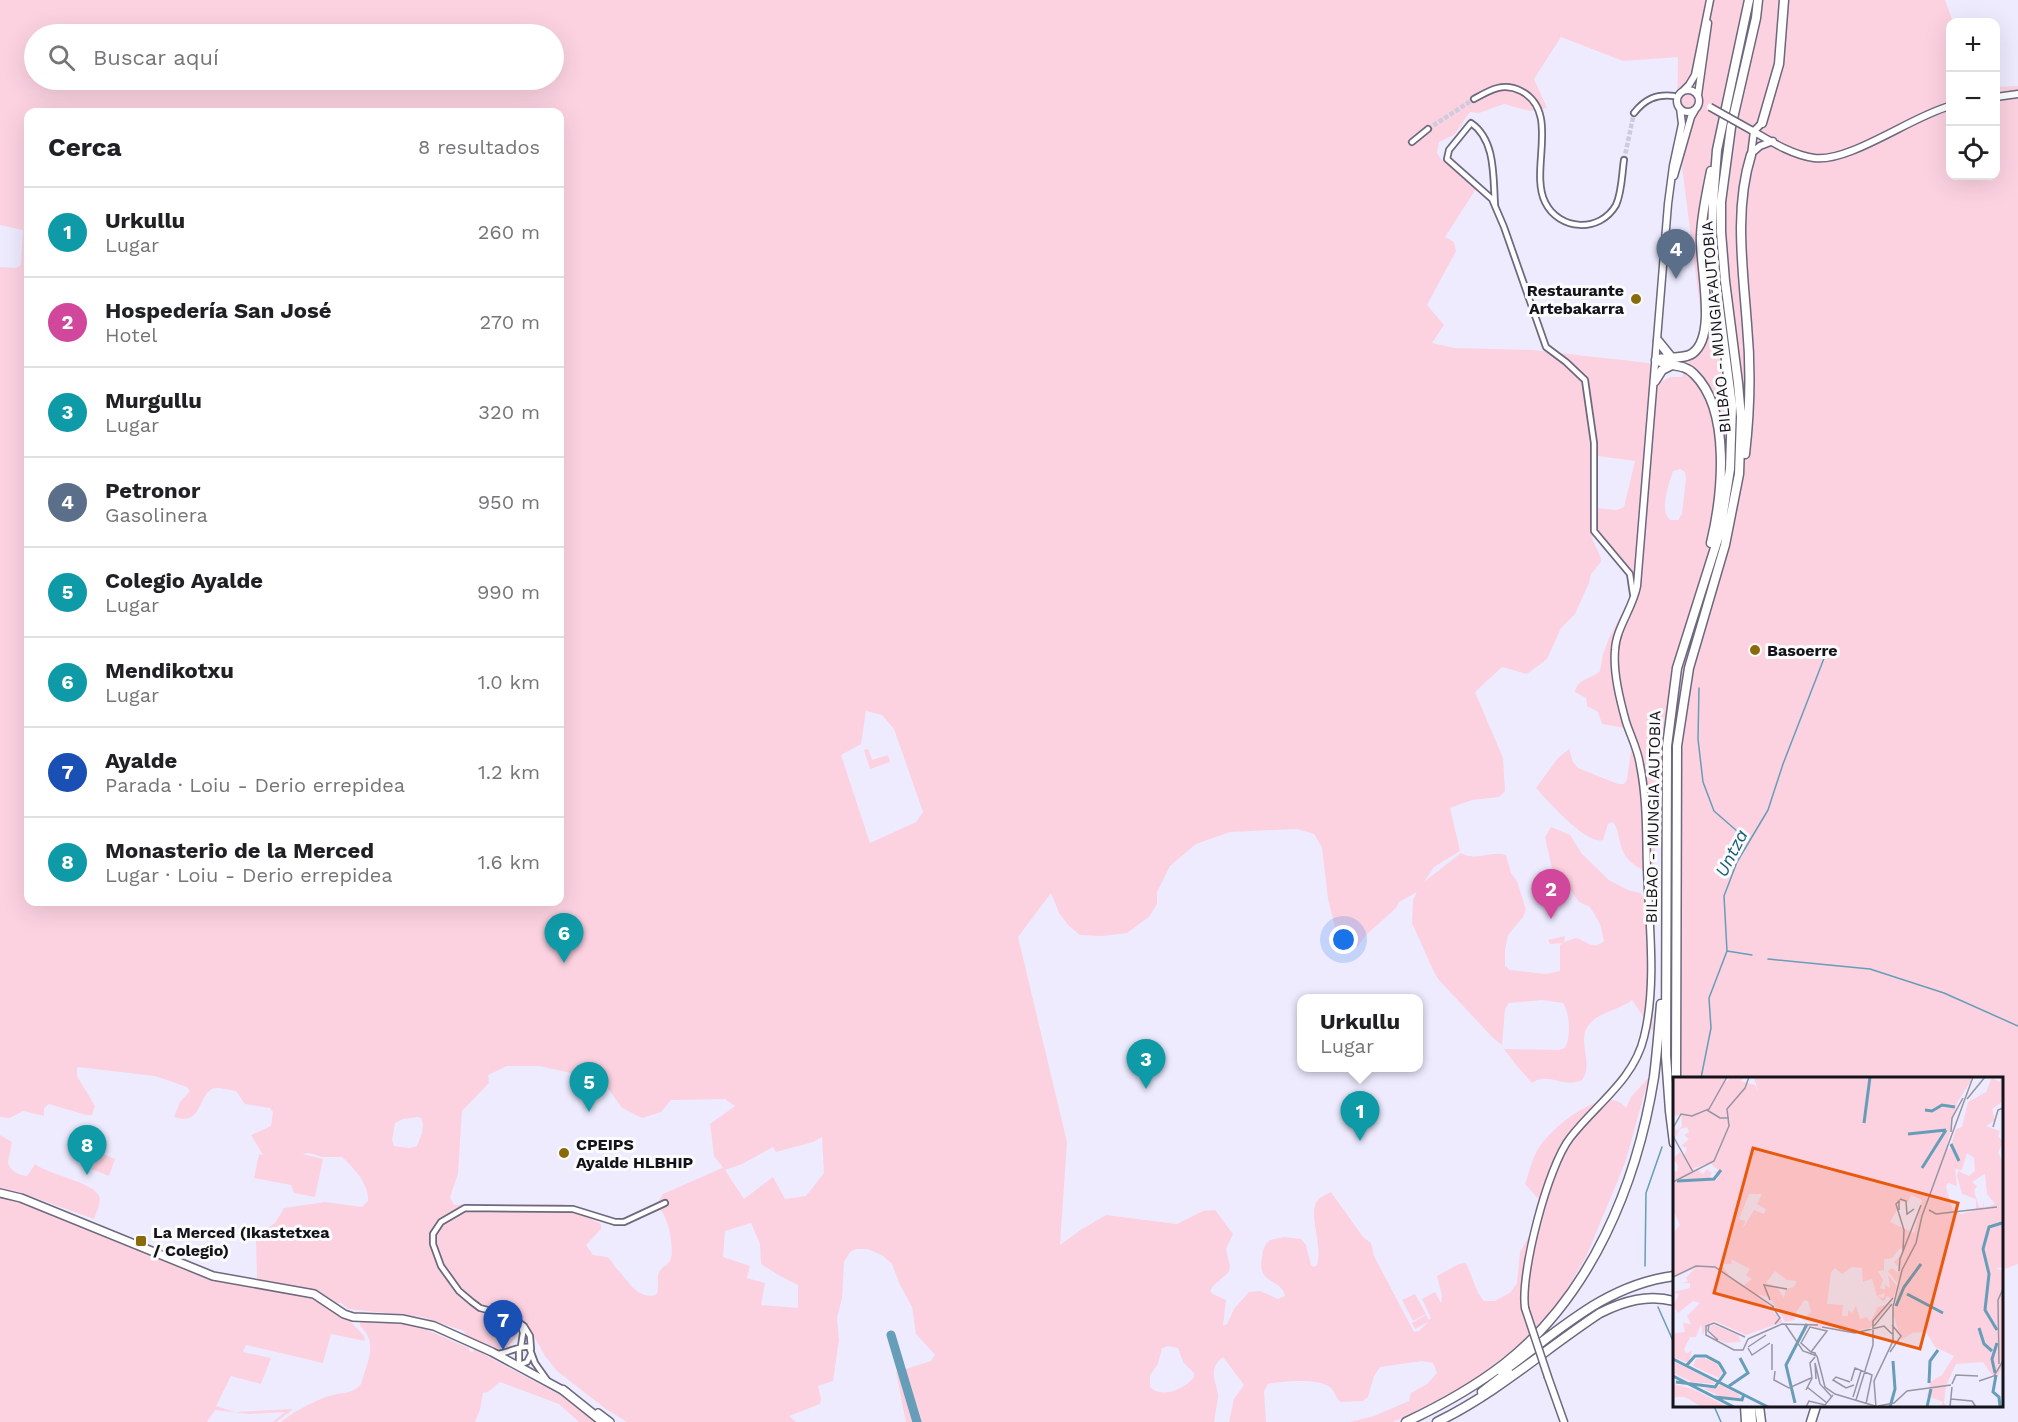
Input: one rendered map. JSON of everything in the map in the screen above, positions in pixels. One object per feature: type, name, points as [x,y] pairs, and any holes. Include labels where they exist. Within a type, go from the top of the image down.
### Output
[{"type":"highway","name":"BILBAO - MUNGIA AUTOBIA","points":[[1673,1135],[1666,1056],[1666,769],[1670,710],[1677,668],[1720,532],[1731,459],[1730,386],[1716,284],[1712,236],[1713,202],[1717,150],[1749,0]]},
{"type":"highway","name":"BILBAO - MUNGIA AUTOBIA","points":[[1676,1077],[1677,746],[1689,668],[1727,536],[1739,474],[1739,394],[1725,281],[1721,202],[1731,127],[1758,0]]},
{"type":"highway","points":[[1762,123],[1779,64],[1784,0]]},
{"type":"highway","points":[[1654,381],[1672,361],[1693,354],[1701,344],[1706,327],[1701,235],[1712,162],[1717,150]]},
{"type":"highway","points":[[1739,474],[1744,465],[1750,393],[1741,232],[1750,155]]},
{"type":"highway","points":[[1658,341],[1672,361]]},
{"type":"highway","points":[[1656,360],[1672,361],[1683,366],[1693,372],[1703,384],[1715,416],[1720,442],[1722,466],[1719,503],[1698,597]]},
{"type":"highway","points":[[1406,1422],[1463,1393],[1505,1363],[1549,1322],[1584,1276],[1614,1216],[1638,1150],[1654,1076],[1665,965]]},
{"type":"highway","points":[[1415,1422],[1467,1396],[1612,1294],[1641,1282],[1673,1276]]},
{"type":"highway","points":[[1437,1422],[1501,1386],[1600,1313],[1633,1300],[1647,1298],[1673,1301]]},
{"type":"highway","points":[[1428,1422],[1480,1394],[1523,1361],[1528,1354]]},
{"type":"highway","points":[[563,1390],[603,1422]]},
{"type":"highway","points":[[1745,1407],[1746,1422]]},
{"type":"highway","points":[[1751,1407],[1752,1422]]},
{"type":"highway","points":[[1760,1407],[1761,1422]]},
{"type":"highway","points":[[1811,1422],[1816,1407]]},
{"type":"main road","points":[[0,1193],[21,1198],[213,1276],[314,1294],[344,1314],[353,1317],[417,1321],[434,1326],[519,1365],[563,1390],[610,1422]]},
{"type":"street","points":[[1564,1422],[1525,1308],[1523,1291],[1526,1270],[1548,1183],[1558,1156],[1584,1121],[1624,1078],[1639,1054],[1647,1026],[1650,944],[1644,787],[1638,754],[1626,723],[1621,701],[1615,662],[1616,641],[1635,598],[1672,166],[1682,124],[1677,100],[1695,75],[1709,4]]},
{"type":"street","points":[[1670,188],[1700,102],[1709,4]]},
{"type":"street","points":[[1474,99],[1505,86],[1527,95],[1535,104],[1542,119],[1542,195],[1552,212],[1570,224],[1589,224],[1603,219],[1610,213],[1617,201],[1624,160]]},
{"type":"street","points":[[1683,91],[1692,90],[1710,107],[1773,141],[1807,157],[1825,159],[1855,150],[1927,113],[1946,106]]},
{"type":"street","points":[[2000,96],[2018,94]]},
{"type":"street","points":[[1634,113],[1643,103],[1653,97],[1674,96]]},
{"type":"street","points":[[1680,108],[1689,112],[1710,107]]},
{"type":"street","points":[[1495,205],[1491,151],[1480,130],[1471,123],[1449,150],[1447,159],[1492,198],[1546,347],[1585,380],[1594,443],[1594,531],[1630,574],[1635,598]]},
{"type":"street","points":[[1750,155],[1753,130],[1762,123],[1766,135],[1773,141]]},
{"type":"street","points":[[1412,142],[1428,129]]},
{"type":"street","points":[[1750,155],[1760,146],[1773,141]]},
{"type":"street","points":[[520,1323],[523,1333],[519,1365],[527,1362],[531,1351],[528,1331],[520,1323],[504,1313],[480,1308],[459,1291],[441,1266],[435,1252],[434,1234],[441,1222],[465,1208],[573,1209],[615,1222],[624,1222],[665,1203]]},
{"type":"street","points":[[497,1354],[511,1352],[525,1346],[531,1351],[540,1371],[549,1382]]},
{"type":"shaded area","points":[[0,0],[1945,0],[1952,18],[1946,18],[1946,180],[2000,180],[2000,87],[2018,86],[2018,1264],[2003,1270],[2003,1077],[1680,1077],[1680,823],[1658,785],[1654,875],[1638,867],[1626,856],[1613,822],[1608,824],[1603,840],[1596,840],[1577,829],[1536,788],[1558,758],[1569,749],[1573,762],[1578,768],[1618,784],[1624,784],[1627,780],[1633,736],[1630,729],[1602,724],[1598,712],[1587,706],[1586,698],[1575,692],[1582,681],[1600,671],[1609,638],[1632,596],[1632,582],[1614,551],[1598,538],[1591,536],[1601,562],[1591,574],[1575,614],[1561,628],[1547,659],[1527,674],[1502,667],[1475,692],[1503,758],[1505,791],[1499,797],[1472,800],[1450,808],[1460,851],[1434,867],[1424,882],[1461,853],[1473,856],[1506,855],[1526,910],[1508,935],[1505,966],[1510,970],[1546,974],[1560,971],[1560,945],[1563,943],[1550,944],[1548,940],[1565,936],[1564,942],[1576,938],[1597,945],[1604,941],[1600,924],[1590,907],[1579,902],[1571,891],[1559,887],[1555,882],[1545,837],[1551,827],[1570,835],[1582,854],[1609,880],[1628,890],[1640,893],[1655,911],[1653,1031],[1632,1000],[1597,1017],[1588,1026],[1584,1039],[1586,1067],[1582,1080],[1569,1083],[1544,1079],[1532,1083],[1504,1049],[1558,1050],[1565,1048],[1569,1025],[1563,1003],[1542,1000],[1509,1003],[1505,1009],[1502,1045],[1438,979],[1433,970],[1412,923],[1413,900],[1417,892],[1399,902],[1396,908],[1366,935],[1358,946],[1340,948],[1328,899],[1322,847],[1314,834],[1297,829],[1230,832],[1196,844],[1170,866],[1157,892],[1157,904],[1149,917],[1127,933],[1102,936],[1080,935],[1059,913],[1051,893],[1018,937],[1067,1142],[1060,1245],[1106,1215],[1177,1224],[1203,1211],[1215,1210],[1233,1234],[1226,1249],[1229,1272],[1210,1291],[1226,1300],[1223,1326],[1227,1324],[1234,1309],[1249,1292],[1260,1291],[1278,1299],[1285,1296],[1279,1286],[1266,1277],[1261,1266],[1265,1246],[1270,1240],[1284,1237],[1301,1239],[1306,1245],[1311,1265],[1314,1267],[1317,1265],[1318,1250],[1314,1209],[1318,1200],[1331,1192],[1363,1237],[1371,1243],[1374,1256],[1414,1332],[1419,1331],[1428,1322],[1415,1329],[1412,1323],[1426,1315],[1429,1320],[1431,1318],[1422,1299],[1435,1292],[1441,1303],[1442,1296],[1437,1276],[1459,1264],[1467,1265],[1478,1293],[1484,1301],[1495,1301],[1511,1292],[1517,1283],[1520,1252],[1533,1230],[1542,1203],[1525,1184],[1538,1149],[1544,1140],[1566,1120],[1593,1104],[1606,1100],[1617,1101],[1626,1108],[1631,1097],[1649,1077],[1625,1163],[1586,1257],[1555,1309],[1529,1334],[1530,1336],[1472,1382],[1393,1422],[1350,1422],[1374,1416],[1409,1401],[1411,1393],[1427,1384],[1437,1373],[1433,1363],[1422,1361],[1380,1367],[1374,1376],[1368,1397],[1363,1401],[1341,1402],[1330,1387],[1317,1382],[1274,1383],[1268,1384],[1264,1391],[1266,1422],[1229,1422],[1234,1399],[1244,1385],[1223,1357],[1214,1372],[1218,1398],[1214,1422],[906,1422],[896,1372],[931,1361],[935,1355],[916,1334],[912,1307],[892,1264],[883,1256],[868,1249],[856,1249],[850,1252],[844,1262],[842,1298],[837,1318],[839,1340],[833,1381],[818,1386],[820,1404],[789,1416],[796,1422],[627,1422],[606,1409],[557,1371],[545,1356],[527,1324],[521,1326],[504,1351],[466,1336],[464,1331],[422,1317],[348,1309],[341,1303],[334,1303],[308,1289],[257,1280],[256,1236],[275,1223],[284,1208],[325,1202],[362,1207],[368,1201],[364,1183],[342,1157],[302,1154],[323,1159],[315,1197],[294,1193],[291,1185],[254,1178],[259,1154],[263,1155],[251,1135],[271,1126],[273,1112],[270,1108],[245,1104],[236,1091],[217,1088],[207,1093],[195,1114],[183,1119],[174,1117],[180,1102],[190,1091],[187,1087],[155,1076],[77,1067],[77,1076],[95,1106],[92,1115],[49,1104],[44,1108],[44,1116],[23,1111],[10,1118],[0,1117],[0,267],[16,268],[21,265],[23,230],[0,225]],"holes":[[[1561,37],[1623,61],[1678,57],[1677,127],[1703,331],[1682,377],[1670,377],[1657,384],[1649,363],[1532,350],[1454,348],[1432,343],[1444,325],[1427,305],[1456,251],[1454,242],[1445,237],[1476,189],[1441,159],[1437,153],[1439,142],[1454,135],[1470,112],[1479,113],[1504,104],[1530,111],[1547,108],[1534,79]],[[1590,455],[1635,461],[1624,507],[1616,510],[1596,508],[1595,480]],[[1680,469],[1685,472],[1686,478],[1682,514],[1678,520],[1670,520],[1665,510],[1666,497],[1673,471]],[[866,711],[882,715],[894,729],[923,812],[916,822],[870,843],[841,755],[861,744]],[[507,1066],[539,1066],[602,1080],[622,1108],[642,1118],[661,1112],[671,1100],[725,1099],[735,1106],[710,1124],[714,1156],[724,1169],[663,1194],[655,1206],[660,1209],[667,1221],[672,1252],[669,1262],[659,1272],[656,1295],[649,1296],[637,1291],[611,1260],[593,1255],[586,1245],[601,1229],[601,1224],[563,1204],[454,1205],[450,1197],[458,1174],[462,1111],[489,1083],[488,1075]],[[421,1118],[423,1124],[417,1146],[410,1148],[394,1146],[392,1140],[395,1123],[403,1119]],[[822,1137],[824,1173],[806,1196],[785,1199],[773,1177],[744,1199],[725,1170],[742,1164],[773,1147],[776,1152],[813,1142]],[[751,1223],[760,1244],[761,1264],[798,1285],[798,1308],[761,1305],[765,1283],[747,1278],[750,1266],[723,1257],[725,1231]],[[1168,1346],[1178,1348],[1183,1362],[1194,1373],[1194,1377],[1179,1389],[1161,1392],[1150,1387],[1150,1375],[1158,1364],[1162,1348]]]},
{"type":"shaded area","points":[[868,749],[872,760],[888,755],[890,762],[870,769],[864,750]]},
{"type":"shaded area","points":[[0,1135],[12,1142],[8,1162],[10,1168],[15,1172],[27,1176],[35,1164],[95,1191],[100,1201],[94,1219],[19,1192],[0,1188]]},
{"type":"shaded area","points":[[99,1152],[115,1159],[109,1176],[92,1169]]},
{"type":"shaded area","points":[[0,1196],[23,1202],[177,1264],[315,1297],[350,1321],[364,1336],[365,1341],[331,1334],[323,1363],[246,1345],[243,1352],[271,1358],[261,1384],[231,1376],[216,1406],[235,1412],[293,1409],[276,1422],[273,1422],[285,1412],[249,1414],[215,1410],[207,1422],[0,1422]]},
{"type":"shaded area","points":[[1415,1294],[1426,1314],[1413,1321],[1402,1300]]},
{"type":"shaded area","points":[[360,1321],[403,1323],[425,1329],[469,1348],[469,1351],[473,1352],[474,1349],[562,1396],[598,1422],[579,1422],[559,1404],[500,1382],[488,1392],[483,1393],[475,1422],[281,1422],[314,1402],[331,1395],[349,1392],[361,1384],[370,1346],[366,1332],[360,1326]]},
{"type":"waterway","name":"Untza","points":[[1701,1077],[1711,1028],[1709,998],[1727,951],[1724,896],[1737,862],[1768,810],[1783,764],[1828,648]]},
{"type":"waterway","points":[[1699,688],[1698,739],[1703,782],[1714,811],[1737,831],[1745,849]]},
{"type":"waterway","points":[[1727,951],[1752,955]]},
{"type":"waterway","points":[[1768,959],[1870,969],[1944,993],[2018,1026]]},
{"type":"waterway","name":"Untza","points":[[1645,1266],[1646,1193],[1662,1147]]},
{"type":"waterway","name":"Untza","points":[[1658,1307],[1673,1341]]},
{"type":"waterway","points":[[891,1335],[917,1422]]},
{"type":"waterway","name":"Untza","points":[[1714,1407],[1721,1422]]},
{"type":"tunnel","points":[[1428,129],[1474,99]]},
{"type":"tunnel","points":[[1624,160],[1634,113]]},
{"type":"place","name":"Petronor","points":[[1676,279]]},
{"type":"place","name":"Restaurante Artebakarra","points":[[1636,299]]},
{"type":"place","name":"Basoerre","points":[[1755,650]]},
{"type":"place","name":"Hospedería San José","points":[[1551,919]]},
{"type":"place","name":"Mendikotxu","points":[[564,963]]},
{"type":"place","name":"Murgullu","points":[[1146,1089]]},
{"type":"place","name":"Colegio Ayalde","points":[[589,1112]]},
{"type":"place","name":"Urkullu","points":[[1360,1141]]},
{"type":"place","name":"CPEIPS Ayalde HLBHIP","points":[[564,1153]]},
{"type":"place","name":"Monasterio de la Merced","points":[[87,1175]]},
{"type":"place","name":"La Merced (Ikastetxea / Colegio)","points":[[141,1241]]},
{"type":"place","name":"Ayalde","points":[[503,1350]]}]
